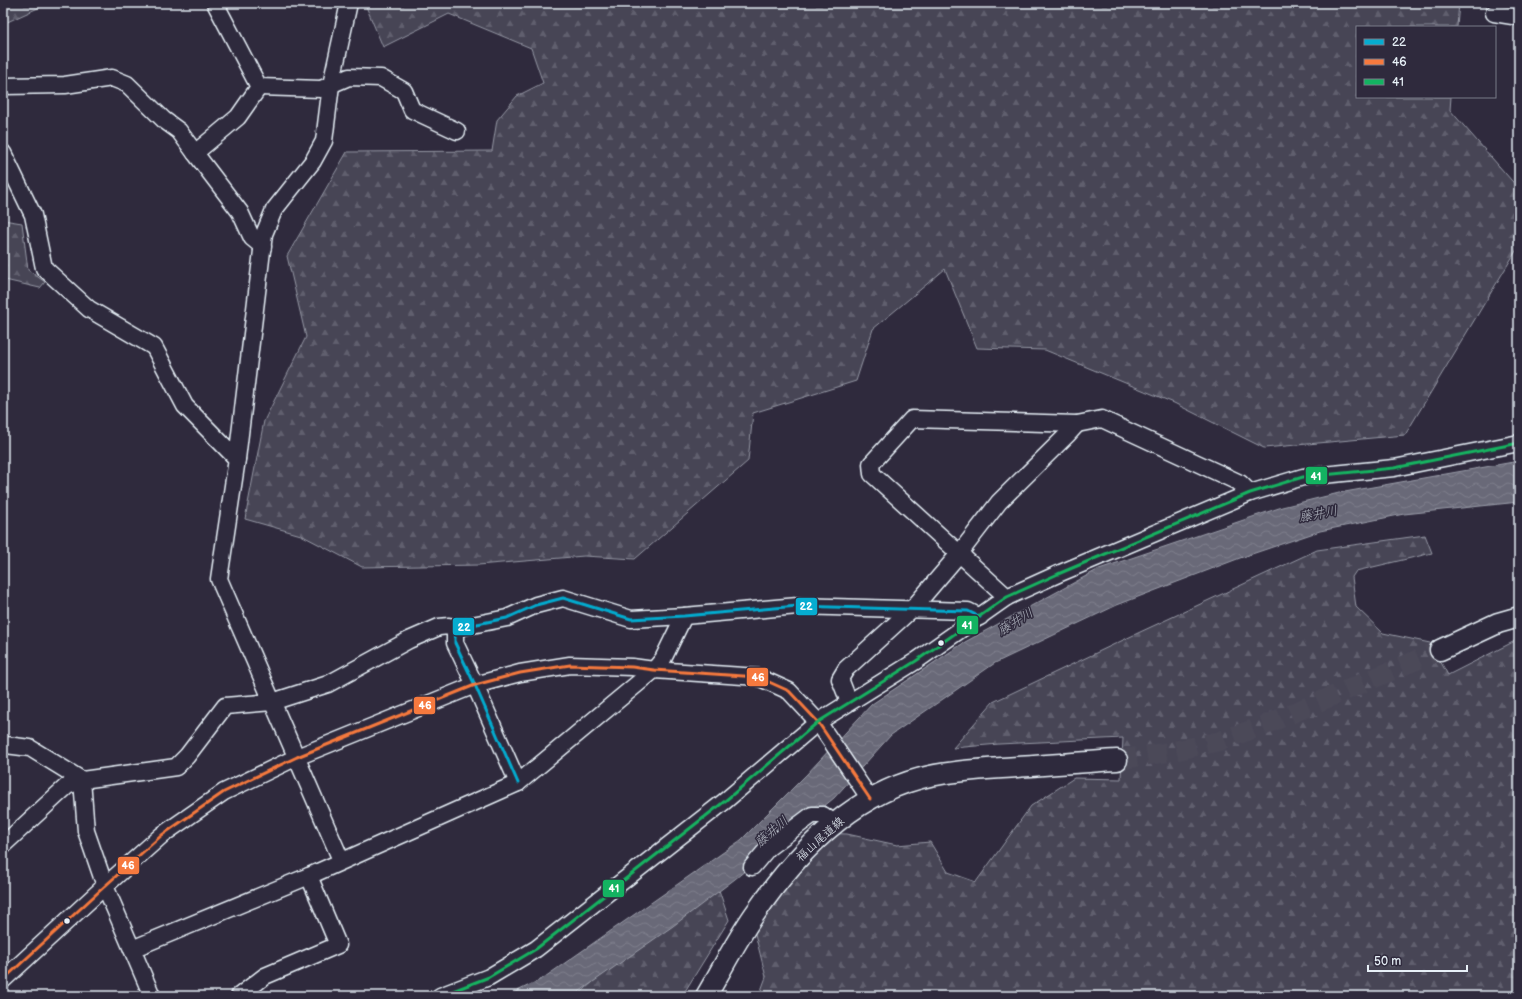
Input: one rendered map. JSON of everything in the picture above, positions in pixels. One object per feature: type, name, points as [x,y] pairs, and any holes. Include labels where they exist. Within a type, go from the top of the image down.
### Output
[{"type":"main road","points":[[1440,650],[1498,623],[1519,617]]},
{"type":"main road","name":"福山尾道線","points":[[706,996],[754,915],[794,862],[834,824],[865,791],[896,786],[929,776],[967,770],[1117,760]]},
{"type":"street","points":[[215,3],[259,86]]},
{"type":"street","points":[[341,860],[219,579],[237,458],[264,234],[274,210],[313,161],[324,141],[331,85],[349,3]]},
{"type":"street","points":[[1494,13],[1519,17]]},
{"type":"street","points":[[259,86],[321,89],[349,77],[381,78],[404,91],[412,110],[457,131]]},
{"type":"street","points":[[3,86],[65,85],[112,78],[127,84],[164,120],[179,130],[240,212],[252,238],[263,247]]},
{"type":"street","points":[[195,153],[238,117],[259,86]]},
{"type":"street","points":[[3,153],[33,215],[44,268],[89,309],[154,347],[185,406],[237,458]]},
{"type":"street","points":[[1007,597],[872,474],[871,464],[912,419],[1077,424],[1102,419],[1240,483],[1250,493]]},
{"type":"street","points":[[849,702],[840,679],[846,669],[913,608],[959,554],[999,502],[1077,424]]},
{"type":"street","points":[[440,996],[489,977],[536,949],[724,801],[823,728],[849,702],[916,662],[1007,597],[1250,493],[1303,477],[1394,468],[1519,443]]},
{"type":"street","points":[[455,631],[462,627],[507,618],[536,605],[563,598],[631,619],[798,606],[913,608],[968,611],[980,617]]},
{"type":"street","points":[[132,949],[309,876],[341,860],[518,783],[654,670],[663,659],[684,616]]},
{"type":"street","points":[[3,845],[67,786],[82,780],[176,767],[187,756],[225,706],[272,702],[328,684],[409,640],[439,627],[448,626],[455,631]]},
{"type":"street","points":[[455,631],[455,643],[518,783]]},
{"type":"street","points":[[3,980],[162,835],[224,792],[297,757],[475,685],[520,673],[570,665],[632,667],[654,670],[758,677],[789,691],[823,728],[865,791]]},
{"type":"street","points":[[3,746],[6,745],[30,748],[82,780]]},
{"type":"street","points":[[82,780],[86,831],[105,886],[152,996]]},
{"type":"street","points":[[752,867],[768,848],[812,815],[823,815],[834,824]]},
{"type":"street","points":[[239,996],[266,976],[338,945],[309,876]]},
{"type":"green space","points":[[3,3],[49,3],[3,24]]},
{"type":"green space","points":[[1459,3],[1457,26],[1356,26],[1356,98],[1451,98],[1450,110],[1519,189],[1519,246],[1405,435],[1264,448],[1174,403],[1045,350],[977,348],[945,269],[873,329],[856,381],[753,413],[748,461],[635,559],[584,556],[478,565],[362,567],[301,535],[245,519],[264,421],[306,337],[287,256],[347,152],[492,151],[497,120],[517,96],[543,83],[531,48],[449,14],[383,47],[365,4]]},
{"type":"green space","points":[[3,220],[22,223],[28,270],[45,282],[40,288],[5,280],[3,284]]},
{"type":"green space","points":[[1425,535],[1432,553],[1356,571],[1352,577],[1356,607],[1383,633],[1430,643],[1448,675],[1519,639],[1519,996],[759,996],[766,977],[753,926],[813,833],[847,834],[897,845],[930,842],[948,872],[976,882],[1031,806],[1074,778],[1121,779],[1123,738],[999,744],[953,748],[993,702],[1317,550]]},
{"type":"green space","points":[[714,875],[729,920],[682,996],[577,996]]},
{"type":"water","name":"藤井川","points":[[1519,461],[1519,502],[1404,514],[1320,531],[1240,558],[1117,605],[995,663],[891,735],[834,798],[735,879],[673,926],[573,996],[507,996],[542,979],[741,840],[807,774],[872,704],[965,642],[1099,569],[1282,507],[1339,493]]},
{"type":"tunnel","points":[[1117,760],[1169,752],[1220,741],[1265,725],[1440,650]]},
{"type":"transit line","name":"41","points":[[440,996],[489,977],[536,949],[725,801],[818,722],[916,661],[1007,597],[1250,493],[1303,477],[1394,468],[1519,443]]},
{"type":"transit line","name":"22","points":[[518,783],[455,643],[455,631],[462,627],[507,618],[536,605],[563,598],[631,619],[798,606],[968,611],[980,617]]},
{"type":"transit line","name":"46","points":[[3,980],[162,835],[224,792],[297,757],[475,685],[520,673],[570,665],[632,667],[654,670],[758,677],[789,691],[818,722],[870,799]]}]
